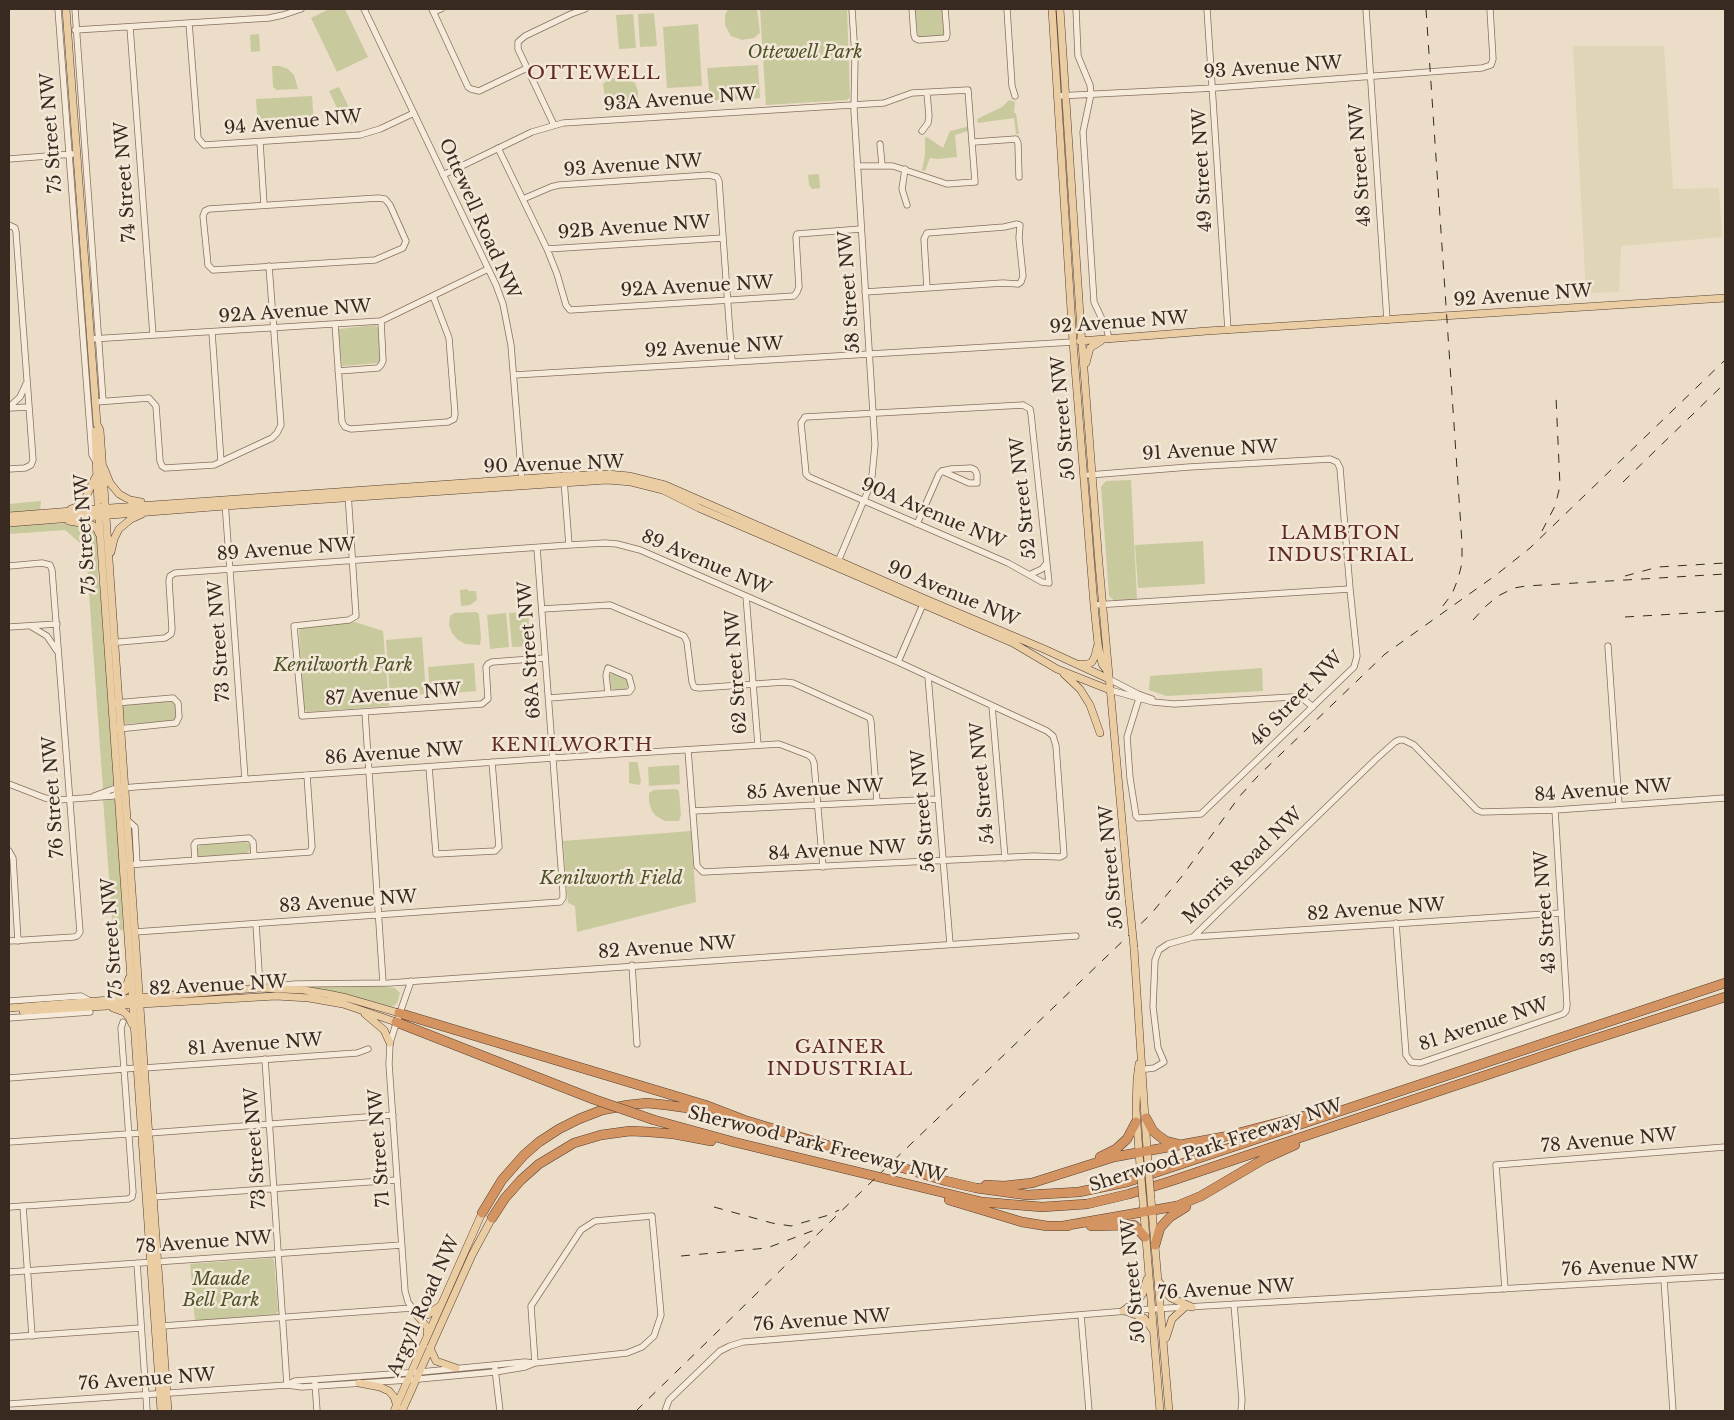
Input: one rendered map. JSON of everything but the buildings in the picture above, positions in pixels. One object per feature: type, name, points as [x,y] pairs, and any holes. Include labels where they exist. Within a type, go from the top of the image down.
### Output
[{"type":"highway","name":"Sherwood Park Freeway NW","points":[[399,1013],[705,1105],[744,1120],[917,1172],[976,1188],[1027,1195],[1079,1192],[1134,1180],[1725,983]]},
{"type":"highway","name":"Sherwood Park Freeway NW","points":[[396,1022],[593,1099],[692,1131],[982,1202],[1042,1207],[1087,1204],[1129,1194],[1725,997]]},
{"type":"highway","points":[[482,1213],[502,1180],[524,1155],[539,1142],[558,1129],[602,1110],[628,1105],[656,1104],[702,1110],[744,1120]]},
{"type":"highway","points":[[917,1172],[978,1184],[1004,1186],[1032,1184],[1114,1157],[1248,1131],[1340,1106],[1354,1106]]},
{"type":"highway","points":[[1146,1118],[1153,1131],[1166,1141],[1186,1144]]},
{"type":"highway","points":[[1085,1166],[1119,1146],[1131,1134],[1136,1122]]},
{"type":"highway","points":[[1063,1226],[1177,1206],[1200,1196],[1264,1159],[1300,1143],[1322,1130]]},
{"type":"highway","points":[[492,1218],[505,1198],[539,1164],[574,1143],[601,1135],[650,1132],[674,1134],[822,1167],[830,1165]]},
{"type":"highway","points":[[894,1181],[1007,1218],[1035,1224],[1063,1226],[1129,1225],[1137,1227],[1145,1237]]},
{"type":"highway","points":[[1156,1245],[1160,1228],[1165,1222],[1200,1196]]},
{"type":"main road","name":"75 Street NW","points":[[66,9],[73,154],[95,339],[99,401],[97,424],[100,430],[99,462],[102,512],[100,538],[111,642],[121,790],[130,864],[131,970],[136,1001],[163,1394],[168,1411]]},
{"type":"main road","name":"50 Street NW","points":[[1052,9],[1073,342],[1094,606],[1102,664],[1109,676]]},
{"type":"main road","name":"50 Street NW","points":[[1060,9],[1084,371],[1110,690],[1134,948],[1141,1060],[1136,1122],[1143,1152],[1148,1164],[1151,1199],[1145,1237],[1160,1411]]},
{"type":"main road","name":"92 Avenue NW","points":[[1073,342],[1228,330],[1725,298]]},
{"type":"main road","points":[[1084,371],[1090,348],[1096,343],[1106,340]]},
{"type":"main road","name":"75 Street NW","points":[[99,462],[96,474],[109,564],[111,642]]},
{"type":"main road","points":[[99,462],[113,488],[124,497],[137,502],[164,504]]},
{"type":"main road","points":[[64,512],[74,508],[85,499],[96,474]]},
{"type":"main road","name":"90 Avenue NW","points":[[9,516],[64,512],[146,512],[225,503],[564,480],[614,474],[654,481],[837,564],[1109,676]]},
{"type":"main road","name":"90 Avenue NW","points":[[9,523],[56,519],[164,504],[225,503]]},
{"type":"main road","points":[[109,564],[116,533],[131,519],[146,512]]},
{"type":"main road","points":[[56,519],[92,525],[97,529],[100,538]]},
{"type":"main road","name":"90 Avenue NW","points":[[924,601],[1013,643],[1060,670],[1110,690]]},
{"type":"main road","points":[[1077,664],[1092,662],[1096,656],[1098,644]]},
{"type":"main road","points":[[1060,670],[1085,696],[1100,733]]},
{"type":"main road","name":"75 Street NW","points":[[121,790],[127,820],[135,932],[135,1036],[141,1068]]},
{"type":"main road","points":[[103,1003],[125,990],[131,970]]},
{"type":"main road","name":"82 Avenue NW","points":[[136,1001],[260,988],[304,990],[348,998],[399,1013]]},
{"type":"main road","name":"82 Avenue NW","points":[[9,1012],[136,1001],[276,996],[309,998],[359,1009],[396,1022]]},
{"type":"main road","name":"82 Avenue NW","points":[[9,1008],[90,1001],[103,1003]]},
{"type":"main road","points":[[103,1003],[117,1008],[126,1014],[131,1020],[135,1036]]},
{"type":"main road","points":[[359,1009],[384,1030],[390,1043]]},
{"type":"main road","name":"50 Street NW","points":[[1140,1070],[1146,1118],[1140,1166],[1142,1202],[1148,1212],[1156,1245],[1169,1411]]},
{"type":"main road","name":"75 Street NW","points":[[145,1133],[153,1197],[154,1262],[162,1326],[162,1411]]},
{"type":"main road","name":"Argyll Road NW","points":[[398,1409],[408,1380],[482,1213]]},
{"type":"main road","name":"Argyll Road NW","points":[[398,1409],[417,1379],[475,1248],[492,1218]]},
{"type":"main road","points":[[1124,1311],[1136,1303],[1142,1296],[1148,1273]]},
{"type":"main road","points":[[1158,1279],[1165,1292],[1171,1298],[1189,1307],[1172,1319],[1164,1346]]},
{"type":"main road","points":[[414,1311],[425,1315],[429,1314],[442,1304]]},
{"type":"main road","points":[[414,1311],[426,1327],[427,1338]]},
{"type":"main road","points":[[1124,1311],[1144,1318],[1149,1323],[1153,1332]]},
{"type":"main road","points":[[430,1348],[436,1361],[456,1368]]},
{"type":"main road","points":[[360,1383],[389,1391],[394,1397],[398,1409]]},
{"type":"street","name":"75 Street NW","points":[[58,9],[73,154],[92,455],[99,462]]},
{"type":"street","name":"75 Street NW","points":[[75,9],[95,339]]},
{"type":"street","points":[[68,30],[268,18],[301,9]]},
{"type":"street","name":"Ottewell Road NW","points":[[364,9],[500,298],[508,324],[514,375],[522,483]]},
{"type":"street","points":[[441,9],[432,11],[468,87],[474,91],[482,90],[527,68]]},
{"type":"street","points":[[554,125],[518,49],[518,42],[525,36],[586,9]]},
{"type":"street","name":"58 Street NW","points":[[837,564],[865,500],[874,461],[873,414],[857,166],[852,9]]},
{"type":"street","points":[[912,9],[915,38],[919,40],[943,39],[946,36],[945,9]]},
{"type":"street","points":[[1007,9],[1012,86],[1015,96]]},
{"type":"street","points":[[1076,9],[1078,56],[1090,86],[1091,94],[1083,132],[1094,302],[1107,330],[1106,340]]},
{"type":"street","name":"49 Street NW","points":[[1207,9],[1214,88],[1228,330]]},
{"type":"street","name":"48 Street NW","points":[[1366,9],[1387,320]]},
{"type":"street","name":"93 Avenue NW","points":[[1057,96],[1214,88],[1482,68],[1491,65],[1493,59],[1490,9]]},
{"type":"street","name":"94 Avenue NW","points":[[189,23],[198,138],[202,144],[360,135],[380,129],[414,113]]},
{"type":"street","name":"74 Street NW","points":[[130,27],[153,335]]},
{"type":"street","name":"93A Avenue NW","points":[[443,175],[532,132],[554,125],[578,121],[888,102],[912,94],[968,90],[974,142]]},
{"type":"street","points":[[922,131],[928,123],[929,116],[927,93]]},
{"type":"street","points":[[857,166],[882,165],[905,169],[947,184],[975,182],[974,142],[1016,139],[1018,141],[1019,177]]},
{"type":"street","points":[[260,142],[264,205]]},
{"type":"street","points":[[880,144],[882,165]]},
{"type":"street","points":[[498,148],[546,249]]},
{"type":"street","points":[[9,158],[73,154]]},
{"type":"street","points":[[905,169],[902,189],[907,205]]},
{"type":"street","name":"93 Avenue NW","points":[[523,199],[559,185],[717,177],[719,181],[723,238]]},
{"type":"street","points":[[385,199],[390,205],[406,241],[405,246],[375,260],[213,270],[208,266],[203,216],[205,211],[213,208],[264,205],[385,199]]},
{"type":"street","points":[[865,292],[1018,284],[1021,282],[1022,276],[1019,238],[1020,225],[927,233],[924,239],[927,288]]},
{"type":"street","points":[[9,469],[25,468],[31,465],[33,460],[12,226]]},
{"type":"street","name":"92A Avenue NW","points":[[546,249],[569,309],[788,297],[796,294],[799,287],[797,234],[861,229]]},
{"type":"street","points":[[723,238],[732,362]]},
{"type":"street","name":"92B Avenue NW","points":[[546,249],[723,238]]},
{"type":"street","points":[[99,401],[150,398],[156,406],[160,461],[162,466],[169,468],[214,465],[272,438],[278,433],[281,424],[269,266]]},
{"type":"street","name":"92A Avenue NW","points":[[95,339],[381,321],[488,269]]},
{"type":"street","points":[[335,324],[342,422],[345,427],[448,422],[454,420],[456,414],[449,338],[433,296]]},
{"type":"street","points":[[338,370],[378,368],[381,365],[383,361],[381,321]]},
{"type":"street","points":[[212,332],[221,462]]},
{"type":"street","name":"92 Avenue NW","points":[[514,375],[1073,342]]},
{"type":"street","points":[[9,408],[20,397],[27,382]]},
{"type":"street","name":"52 Street NW","points":[[873,414],[1024,405],[1030,409],[1049,583]]},
{"type":"street","points":[[9,408],[29,407]]},
{"type":"street","name":"90A Avenue NW","points":[[873,414],[805,417],[802,423],[806,474],[809,477],[1031,574],[1042,582],[1049,583]]},
{"type":"street","name":"91 Avenue NW","points":[[1084,475],[1330,459],[1337,462]]},
{"type":"street","name":"46 Street NW","points":[[1139,697],[1127,732],[1130,778],[1136,816],[1138,818],[1201,814],[1354,667],[1357,656],[1340,468],[1337,462]]},
{"type":"street","points":[[917,524],[942,471],[951,468],[971,468],[975,470],[977,480],[972,484],[942,471]]},
{"type":"street","points":[[564,480],[569,545]]},
{"type":"street","points":[[348,494],[353,560]]},
{"type":"street","name":"73 Street NW","points":[[225,503],[244,779]]},
{"type":"street","name":"89 Avenue NW","points":[[111,642],[165,638],[171,634],[169,581],[170,576],[175,573],[569,545],[617,544],[640,550],[898,662],[1047,731],[1053,736],[1056,746],[1064,855]]},
{"type":"street","name":"68A Street NW","points":[[537,548],[562,899]]},
{"type":"street","name":"87 Avenue NW","points":[[353,560],[356,616],[349,620],[294,626],[300,714],[302,716],[486,702],[488,699],[486,667],[488,664],[492,662],[545,658]]},
{"type":"street","name":"76 Street NW","points":[[9,566],[42,563],[50,565],[52,570],[80,932],[77,936],[18,941]]},
{"type":"street","points":[[1031,574],[1042,569],[1046,564]]},
{"type":"street","points":[[1094,606],[1350,588]]},
{"type":"street","name":"62 Street NW","points":[[746,596],[758,745]]},
{"type":"street","points":[[898,662],[924,601]]},
{"type":"street","points":[[542,609],[610,605],[686,639],[694,687],[793,683],[870,718],[878,802]]},
{"type":"street","points":[[9,627],[57,624]]},
{"type":"street","name":"76 Street NW","points":[[30,626],[51,640],[59,656]]},
{"type":"street","points":[[1608,646],[1619,805]]},
{"type":"street","points":[[548,698],[608,693],[631,691],[632,684],[629,678],[608,668],[606,675],[608,693]]},
{"type":"street","name":"56 Street NW","points":[[928,676],[950,944]]},
{"type":"street","name":"90 Avenue NW","points":[[1109,676],[1139,697]]},
{"type":"street","name":"90 Avenue NW","points":[[1110,690],[1174,704],[1292,697],[1302,698],[1313,707]]},
{"type":"street","points":[[116,702],[173,698],[178,702],[179,718],[176,723],[118,729]]},
{"type":"street","name":"54 Street NW","points":[[992,706],[1005,858]]},
{"type":"street","points":[[365,712],[383,983]]},
{"type":"street","name":"Morris Road NW","points":[[1140,1070],[1154,1068],[1164,1062],[1158,1048],[1153,1007],[1156,955],[1163,946],[1193,937],[1395,742],[1404,740],[1414,745],[1477,810],[1482,812]]},
{"type":"street","name":"86 Avenue NW","points":[[9,784],[45,798],[57,800],[94,796],[112,789],[121,790],[244,779],[758,745],[786,746],[812,758],[818,805]]},
{"type":"street","points":[[688,750],[693,812]]},
{"type":"street","points":[[429,767],[436,854],[498,850],[492,762]]},
{"type":"street","points":[[130,864],[308,852],[312,850],[307,775]]},
{"type":"street","name":"85 Avenue NW","points":[[693,812],[938,798]]},
{"type":"street","name":"84 Avenue NW","points":[[1482,812],[1555,810],[1725,798]]},
{"type":"street","points":[[818,805],[823,867]]},
{"type":"street","name":"43 Street NW","points":[[1555,810],[1567,1005],[1565,1012]]},
{"type":"street","name":"84 Avenue NW","points":[[693,812],[697,866],[700,871],[705,872],[1060,857],[1064,855]]},
{"type":"street","points":[[195,860],[194,845],[196,842],[248,838],[253,842],[254,856]]},
{"type":"street","points":[[9,941],[18,941],[10,851]]},
{"type":"street","name":"83 Avenue NW","points":[[135,932],[556,903],[562,899]]},
{"type":"street","name":"82 Avenue NW","points":[[1193,937],[1562,913]]},
{"type":"street","name":"81 Avenue NW","points":[[1396,923],[1406,1055],[1411,1062],[1420,1063],[1560,1016],[1565,1012]]},
{"type":"street","points":[[256,924],[260,988]]},
{"type":"street","name":"82 Avenue NW","points":[[260,988],[295,984],[383,983],[1076,936]]},
{"type":"street","points":[[632,965],[637,1044]]},
{"type":"street","name":"71 Street NW","points":[[411,981],[390,1043],[389,1064],[405,1294],[414,1311]]},
{"type":"street","name":"82 Avenue NW","points":[[9,1001],[81,996],[90,1001]]},
{"type":"street","points":[[9,1018],[90,1012]]},
{"type":"street","name":"75 Street NW","points":[[23,1206],[128,1199],[132,1197],[121,1028],[123,1022]]},
{"type":"street","name":"81 Avenue NW","points":[[9,1078],[357,1053],[368,1049]]},
{"type":"street","name":"73 Street NW","points":[[265,1060],[287,1385]]},
{"type":"street","points":[[9,1142],[393,1115]]},
{"type":"street","name":"78 Avenue NW","points":[[1505,1289],[1496,1165],[1725,1147]]},
{"type":"street","points":[[153,1197],[397,1180]]},
{"type":"street","points":[[9,1207],[23,1206],[32,1336]]},
{"type":"street","name":"76 Avenue NW","points":[[287,1385],[295,1381],[524,1362],[535,1363],[627,1353],[642,1347],[654,1336],[661,1315],[652,1216],[595,1220],[584,1227],[531,1306],[535,1363]]},
{"type":"street","name":"78 Avenue NW","points":[[9,1272],[402,1245]]},
{"type":"street","points":[[137,1263],[147,1411]]},
{"type":"street","name":"76 Avenue NW","points":[[665,1411],[669,1400],[720,1351],[743,1342],[1152,1309],[1725,1276]]},
{"type":"street","points":[[1664,1280],[1673,1411]]},
{"type":"street","points":[[1234,1304],[1242,1400],[1241,1411]]},
{"type":"street","points":[[162,1326],[414,1311]]},
{"type":"street","points":[[1081,1315],[1089,1411]]},
{"type":"street","points":[[9,1337],[141,1328]]},
{"type":"street","name":"76 Avenue NW","points":[[9,1404],[287,1385],[315,1387],[408,1380],[495,1372],[525,1367],[535,1363]]},
{"type":"street","points":[[495,1365],[500,1411]]},
{"type":"street","points":[[314,1380],[317,1411]]},
{"type":"shaded area","points":[[1573,46],[1664,46],[1673,189],[1719,188],[1722,237],[1621,246],[1619,292],[1586,293]]},
{"type":"green space","points":[[329,9],[345,9],[368,57],[337,72],[311,18]]},
{"type":"green space","points":[[728,9],[757,9],[760,33],[754,38],[742,40],[731,36],[725,25],[725,15]]},
{"type":"green space","name":"Ottewell Park","points":[[760,9],[847,9],[850,97],[847,100],[766,105]]},
{"type":"green space","points":[[915,9],[942,9],[944,36],[918,38]]},
{"type":"green space","points":[[654,13],[657,46],[640,47],[638,14]]},
{"type":"green space","points":[[633,14],[636,48],[619,49],[616,15]]},
{"type":"green space","points":[[698,24],[702,86],[667,88],[663,27]]},
{"type":"green space","points":[[259,34],[260,51],[251,52],[250,35]]},
{"type":"green space","points":[[758,65],[760,98],[710,101],[707,68]]},
{"type":"green space","points":[[272,66],[288,69],[294,75],[298,89],[277,90],[273,87]]},
{"type":"green space","points":[[621,77],[630,79],[635,83],[638,91],[638,101],[635,109],[609,110],[607,109],[603,84],[609,79]]},
{"type":"green space","points":[[339,87],[356,122],[350,125],[343,112],[340,114],[329,91]]},
{"type":"green space","points":[[312,96],[314,125],[258,128],[256,99]]},
{"type":"green space","points":[[1009,100],[1015,102],[1014,113],[1016,113],[1019,134],[1016,134],[1014,118],[978,123],[977,119],[1002,107]]},
{"type":"green space","points":[[971,126],[971,130],[955,135],[957,157],[930,158],[925,171],[922,170],[925,155],[925,138],[927,137],[943,148],[950,131]]},
{"type":"green space","points":[[819,174],[820,188],[812,189],[809,185],[808,175]]},
{"type":"green space","points":[[375,325],[378,328],[380,361],[378,363],[342,366],[339,329]]},
{"type":"green space","points":[[1131,480],[1137,599],[1115,601],[1109,596],[1101,487],[1106,481]]},
{"type":"green space","points":[[41,501],[40,511],[9,513],[9,504]]},
{"type":"green space","points":[[69,523],[89,526],[97,534],[98,579],[115,781],[113,785],[104,789],[86,551],[65,530],[9,534],[9,525]]},
{"type":"green space","points":[[1203,541],[1205,584],[1138,588],[1135,545]]},
{"type":"green space","points":[[468,589],[468,591],[476,591],[477,600],[470,605],[461,606],[460,590]]},
{"type":"green space","points":[[476,612],[479,614],[480,645],[465,644],[452,633],[449,625],[450,616],[454,613]]},
{"type":"green space","points":[[528,612],[531,646],[512,647],[509,613]]},
{"type":"green space","points":[[506,613],[509,647],[490,649],[487,615]]},
{"type":"green space","name":"Kenilworth Park","points":[[355,622],[383,631],[389,706],[307,712],[303,706],[299,630],[302,627]]},
{"type":"green space","points":[[422,637],[426,694],[390,696],[386,640]]},
{"type":"green space","points":[[474,663],[476,691],[430,695],[428,667]]},
{"type":"green space","points":[[1262,668],[1263,691],[1166,696],[1149,690],[1150,676]]},
{"type":"green space","points":[[613,673],[629,682],[625,690],[611,689],[610,675]]},
{"type":"green space","points":[[172,701],[175,704],[176,718],[174,721],[126,724],[123,721],[122,708],[125,704]]},
{"type":"green space","points":[[629,762],[637,762],[638,764],[641,782],[639,785],[629,783]]},
{"type":"green space","points":[[679,765],[680,784],[649,786],[648,767]]},
{"type":"green space","points":[[676,789],[679,791],[681,815],[679,821],[665,821],[656,816],[652,811],[649,793],[654,790]]},
{"type":"green space","points":[[103,799],[113,799],[117,802],[123,930],[113,928]]},
{"type":"green space","name":"Kenilworth Field","points":[[691,831],[696,902],[577,932],[575,906],[568,903],[563,841]]},
{"type":"green space","points":[[246,842],[250,845],[250,850],[247,853],[200,857],[197,855],[197,849],[200,845]]},
{"type":"green space","points":[[296,986],[380,986],[395,988],[400,993],[397,1003],[392,1007],[331,991]]},
{"type":"green space","name":"Maude Bell Park","points":[[272,1258],[274,1260],[278,1311],[276,1314],[195,1321],[190,1264]]},
{"type":"railway","points":[[1426,9],[1462,543],[1462,563],[1458,579],[1452,594],[1439,611]]},
{"type":"railway","points":[[636,1411],[1151,914],[1183,875],[1239,797],[1257,777],[1385,654],[1496,575],[1530,548],[1725,360]]},
{"type":"railway","points":[[1623,482],[1725,383]]},
{"type":"railway","points":[[1542,531],[1555,506],[1560,486],[1556,397]]},
{"type":"railway","points":[[1625,576],[1658,567],[1725,563]]},
{"type":"railway","points":[[1473,620],[1498,596],[1514,588],[1725,574]]},
{"type":"railway","points":[[1625,617],[1725,611]]},
{"type":"railway","points":[[714,1207],[772,1223],[791,1226],[829,1215],[839,1210]]},
{"type":"railway","points":[[681,1256],[767,1248],[820,1228]]},
{"type":"district","name":"OTTEWELL","points":[[594,74]]},
{"type":"district","name":"LAMBTON INDUSTRIAL","points":[[1341,545]]},
{"type":"district","name":"KENILWORTH","points":[[572,746]]},
{"type":"district","name":"GAINER INDUSTRIAL","points":[[840,1059]]}]
